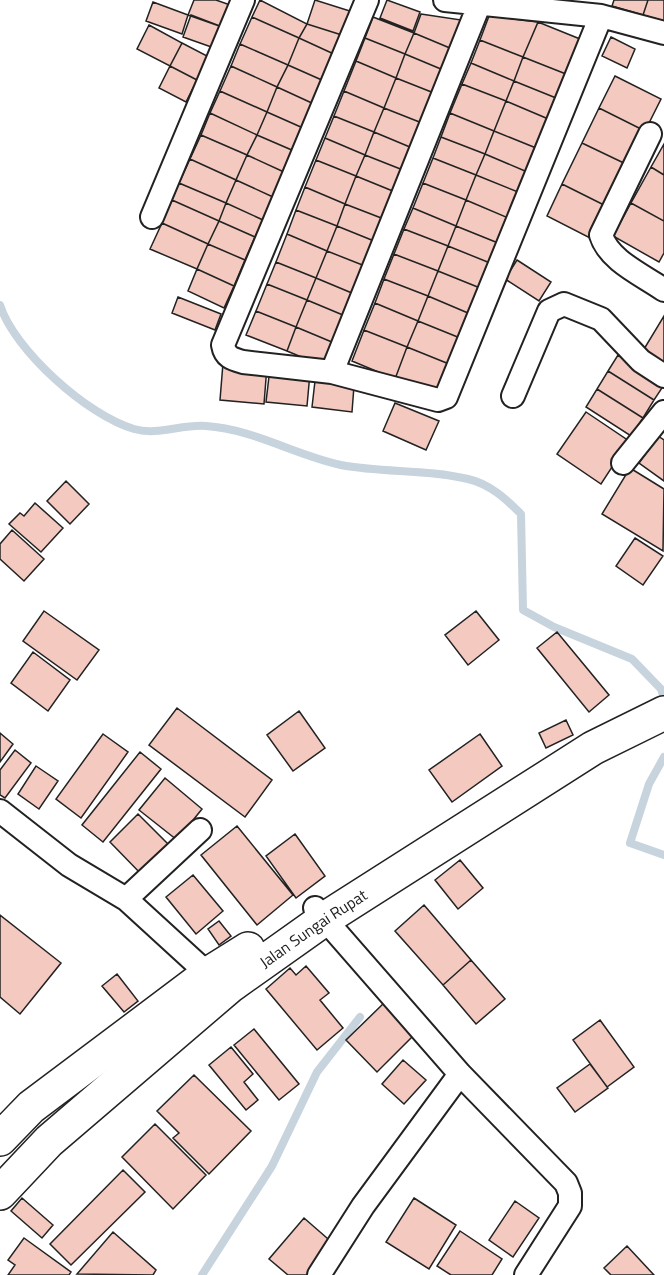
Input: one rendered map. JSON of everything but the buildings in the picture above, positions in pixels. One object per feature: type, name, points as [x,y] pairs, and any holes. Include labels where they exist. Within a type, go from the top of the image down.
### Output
[{"type":"main road","name":"Jalan Sungai Rupat","points":[[4,1126],[319,914],[664,695]]},
{"type":"main road","name":"Jalan Sungai Rupat","points":[[592,742],[664,713]]},
{"type":"main road","name":"Jalan Sungai Rupat","points":[[0,1193],[49,1141],[219,980]]},
{"type":"street","points":[[152,217],[243,0]]},
{"type":"street","points":[[367,0],[226,332],[224,352],[230,358],[243,362],[332,372],[438,400],[446,397],[602,16]]},
{"type":"street","points":[[445,0],[478,5],[580,8],[664,33]]},
{"type":"street","points":[[332,372],[478,5]]},
{"type":"street","points":[[650,134],[601,235],[604,246],[617,258],[664,290]]},
{"type":"street","points":[[513,396],[538,331],[549,311],[564,304],[601,319],[641,361],[664,376]]},
{"type":"street","points":[[623,463],[664,412]]},
{"type":"street","points":[[0,811],[69,864],[126,899],[219,980]]},
{"type":"street","points":[[126,899],[200,830]]},
{"type":"street","points":[[319,914],[460,1074],[566,1183],[570,1193],[570,1206],[526,1275]]},
{"type":"street","points":[[319,1275],[363,1206],[460,1074]]},
{"type":"waterway","points":[[0,305],[20,342],[55,379],[96,410],[134,429],[161,431],[197,426],[223,428],[341,465],[452,476],[476,481],[490,488],[521,514],[523,610],[554,627],[632,659],[661,689],[664,698]]},
{"type":"waterway","points":[[664,757],[649,784],[630,843],[664,855]]},
{"type":"waterway","points":[[202,1275],[272,1166],[317,1072],[360,1017]]}]
